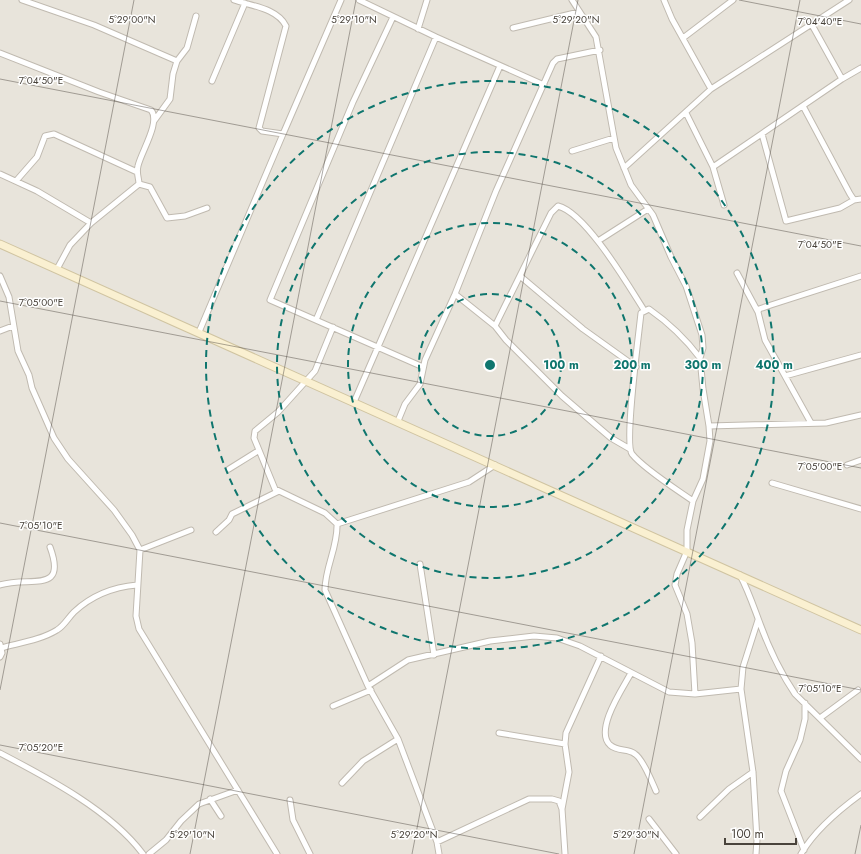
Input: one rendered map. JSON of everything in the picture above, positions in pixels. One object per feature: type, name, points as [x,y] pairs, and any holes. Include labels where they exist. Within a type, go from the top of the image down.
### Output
[{"type":"main road","points":[[0,244],[199,332],[307,382],[398,421],[861,630]]},
{"type":"street","points":[[22,0],[94,24],[177,61]]},
{"type":"street","points":[[234,0],[274,13],[283,19],[286,26],[259,128],[262,131],[283,134]]},
{"type":"street","points":[[199,332],[342,0]]},
{"type":"street","points":[[358,0],[436,38],[544,85]]},
{"type":"street","points":[[418,29],[427,0]]},
{"type":"street","points":[[572,0],[596,37],[600,50],[614,138],[624,168],[631,185],[653,215],[671,257],[686,286],[704,342],[700,358],[702,389],[709,426],[710,441],[703,479],[693,501],[687,530],[687,551],[676,574],[675,585],[686,614],[692,643],[695,694]]},
{"type":"street","points":[[664,0],[711,89]]},
{"type":"street","points":[[683,38],[733,0]]},
{"type":"street","points":[[624,168],[711,89],[849,0]]},
{"type":"street","points":[[212,80],[245,3]]},
{"type":"street","points":[[513,28],[579,12]]},
{"type":"street","points":[[139,184],[137,172],[154,121],[170,99],[173,74],[177,61],[187,48],[196,16]]},
{"type":"street","points":[[393,17],[353,102],[270,300],[333,326],[423,367]]},
{"type":"street","points":[[812,25],[842,79]]},
{"type":"street","points":[[316,320],[436,38]]},
{"type":"street","points":[[398,421],[405,404],[420,384],[423,367],[455,294],[496,191],[553,63],[557,59],[600,50]]},
{"type":"street","points":[[0,53],[99,92],[151,110],[154,121]]},
{"type":"street","points":[[354,402],[500,66]]},
{"type":"street","points":[[713,167],[842,79],[861,68]]},
{"type":"street","points":[[802,106],[834,167],[854,200]]},
{"type":"street","points":[[686,113],[713,167],[724,205]]},
{"type":"street","points":[[16,181],[37,157],[47,134],[59,136],[85,150],[137,172]]},
{"type":"street","points":[[762,134],[786,220],[840,208],[854,200],[861,199]]},
{"type":"street","points":[[572,151],[614,138]]},
{"type":"street","points":[[0,174],[37,190],[91,223]]},
{"type":"street","points":[[139,184],[150,187],[167,218],[185,216],[207,208]]},
{"type":"street","points":[[57,269],[70,245],[91,223],[139,184]]},
{"type":"street","points":[[495,326],[551,213],[558,206],[566,208],[598,241],[644,310]]},
{"type":"street","points":[[598,241],[648,209]]},
{"type":"street","points":[[737,273],[758,312],[765,340],[811,423]]},
{"type":"street","points":[[0,276],[9,297],[15,342],[29,375],[32,388],[57,442],[68,459],[119,517],[132,535],[140,550],[136,616],[139,629],[277,854]]},
{"type":"street","points":[[520,276],[583,329],[636,367]]},
{"type":"street","points":[[758,312],[759,309],[861,276]]},
{"type":"street","points":[[455,294],[495,326],[506,340],[562,396],[611,438],[630,449]]},
{"type":"street","points":[[644,310],[649,309],[682,335],[700,358]]},
{"type":"street","points":[[644,310],[641,313],[630,420],[630,449],[632,454],[693,501]]},
{"type":"street","points":[[0,331],[13,326]]},
{"type":"street","points":[[333,326],[322,356],[307,382],[278,412],[255,431],[254,438],[258,451],[275,489],[326,513],[337,524],[337,533],[325,579],[325,590],[370,688],[398,739],[437,842],[439,854]]},
{"type":"street","points":[[785,376],[861,355]]},
{"type":"street","points":[[709,426],[826,423],[861,415]]},
{"type":"street","points":[[229,469],[258,451]]},
{"type":"street","points":[[847,465],[861,460]]},
{"type":"street","points":[[337,524],[469,482],[495,465]]},
{"type":"street","points":[[772,483],[861,509]]},
{"type":"street","points":[[216,532],[229,520],[232,514],[278,491]]},
{"type":"street","points":[[140,550],[191,530]]},
{"type":"street","points":[[0,584],[46,581],[53,576],[55,570],[55,560],[50,547]]},
{"type":"street","points":[[420,564],[434,654]]},
{"type":"street","points":[[739,574],[750,593],[758,620],[787,681],[795,694],[861,760]]},
{"type":"street","points":[[0,657],[1,646],[48,635],[58,630],[75,611],[107,591],[114,588],[137,585]]},
{"type":"street","points":[[756,854],[757,840],[753,772],[741,689],[743,667],[758,620]]},
{"type":"street","points":[[333,706],[370,688],[400,664],[434,654],[490,641],[534,636],[557,638],[601,656],[669,692],[695,694],[741,689]]},
{"type":"street","points":[[564,854],[562,809],[569,772],[564,744],[566,733],[601,656]]},
{"type":"street","points":[[631,673],[613,707],[604,729],[605,737],[609,744],[616,750],[635,753],[640,759],[656,791]]},
{"type":"street","points":[[820,718],[858,690]]},
{"type":"street","points":[[803,852],[782,792],[786,771],[800,740],[805,719],[805,703]]},
{"type":"street","points":[[498,733],[564,744]]},
{"type":"street","points":[[342,782],[363,762],[398,739]]},
{"type":"street","points":[[0,753],[82,800],[103,815],[133,841],[143,854]]},
{"type":"street","points":[[700,817],[729,789],[753,772]]},
{"type":"street","points":[[149,854],[166,840],[181,821],[199,804],[238,790]]},
{"type":"street","points":[[803,852],[817,833],[837,813],[861,794]]},
{"type":"street","points":[[437,842],[529,799],[552,798],[559,801],[562,809]]},
{"type":"street","points":[[210,800],[221,816]]},
{"type":"street","points":[[290,800],[293,820],[310,854]]},
{"type":"street","points":[[649,819],[676,854]]},
{"type":"shaded area","points":[[0,0],[861,0],[861,854],[0,854]]}]
